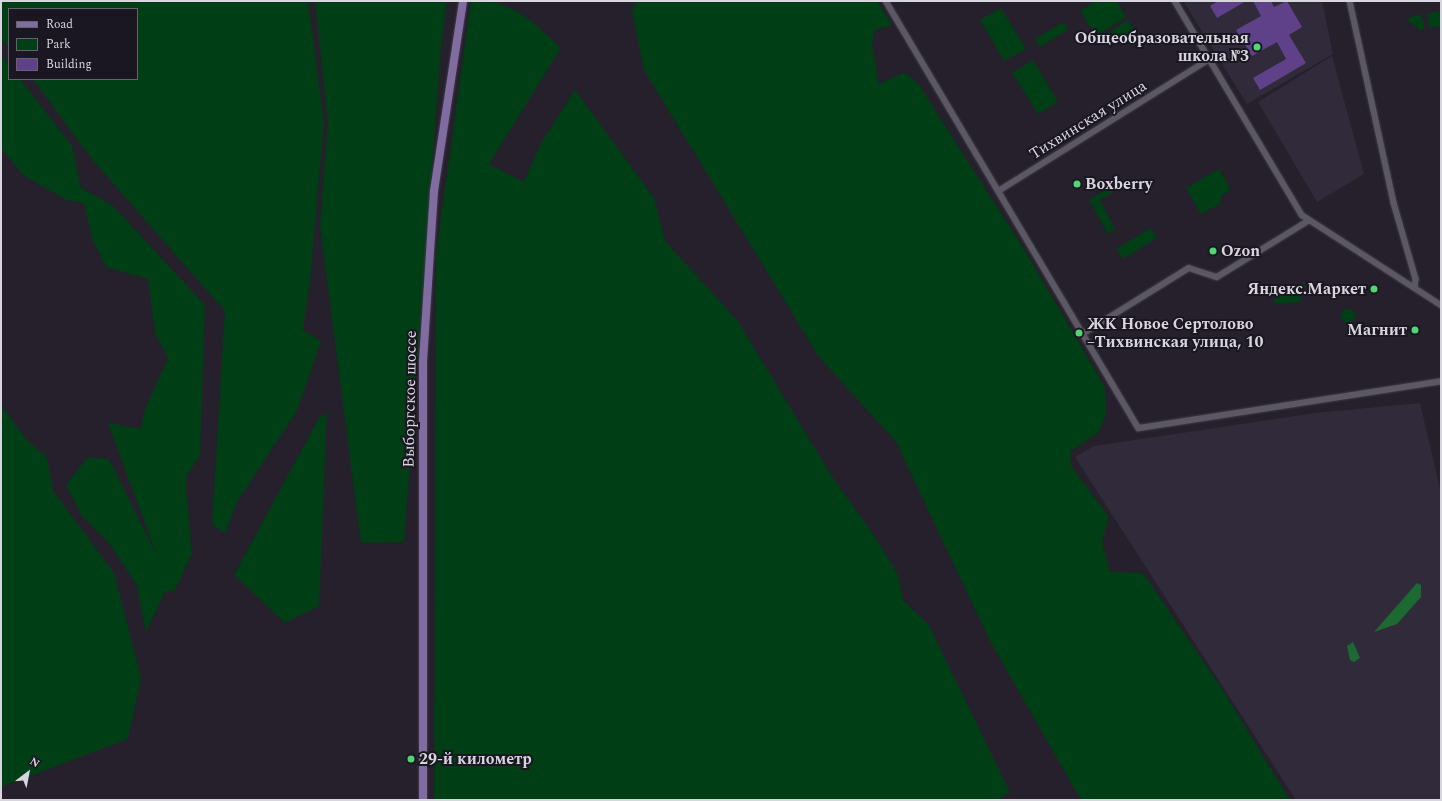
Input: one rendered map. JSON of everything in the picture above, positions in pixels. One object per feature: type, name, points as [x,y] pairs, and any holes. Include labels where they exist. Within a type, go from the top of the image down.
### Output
[{"type":"main road","name":"Выборгское шоссе","points":[[423,800],[423,354],[434,192],[463,1]]},
{"type":"street","points":[[886,1],[1000,190],[1140,428],[1441,381]]},
{"type":"street","points":[[1175,1],[1308,221],[1441,305]]},
{"type":"street","points":[[1350,1],[1394,203],[1416,279],[1415,288]]},
{"type":"street","name":"Тихвинская улица","points":[[1000,190],[1210,59]]},
{"type":"street","points":[[1084,333],[1190,268],[1217,277],[1308,221]]},
{"type":"shaded area","points":[[1183,1],[1322,1],[1333,54],[1247,104]]},
{"type":"shaded area","points":[[1332,56],[1364,174],[1317,202],[1258,102]]},
{"type":"shaded area","points":[[1420,403],[1441,493],[1441,800],[1296,800],[1075,457],[1094,446],[1315,413]]},
{"type":"shaded area","points":[[1417,583],[1421,585],[1421,597],[1397,624],[1374,632]]},
{"type":"shaded area","points":[[1353,642],[1360,658],[1354,662],[1350,660],[1347,646]]},
{"type":"green space","points":[[1,1],[308,1],[324,123],[310,282],[303,330],[321,341],[297,411],[237,502],[225,534],[212,524],[225,311],[90,157],[34,80],[138,80],[138,8],[8,8],[8,46],[1,40]]},
{"type":"green space","points":[[315,1],[447,1],[441,48],[404,542],[361,543],[320,226],[328,122]]},
{"type":"green space","points":[[471,1],[492,1],[515,10],[535,24],[561,48],[489,164],[524,182],[541,143],[575,90],[654,198],[665,241],[737,320],[831,475],[873,534],[898,575],[903,600],[928,624],[1010,792],[998,800],[434,800],[436,254]]},
{"type":"green space","points":[[637,1],[877,1],[892,25],[875,30],[874,33],[872,46],[879,84],[905,72],[919,85],[1025,251],[1105,387],[1106,415],[1099,432],[1071,451],[1071,466],[1109,517],[1102,541],[1110,572],[1143,573],[1220,686],[1290,800],[1081,800],[990,641],[896,442],[819,357],[644,70],[632,11]]},
{"type":"green space","points":[[1096,1],[1117,1],[1126,17],[1096,36],[1080,11]]},
{"type":"green space","points":[[1001,8],[1026,49],[1004,61],[980,20]]},
{"type":"green space","points":[[1441,11],[1441,26],[1430,28],[1427,14]]},
{"type":"green space","points":[[1421,14],[1425,28],[1421,31],[1406,19]]},
{"type":"green space","points":[[1128,20],[1136,32],[1098,39]]},
{"type":"green space","points":[[1063,22],[1068,30],[1040,47],[1035,39]]},
{"type":"green space","points":[[1,55],[8,64],[8,80],[21,80],[72,146],[81,188],[112,205],[205,305],[200,456],[187,475],[186,488],[192,553],[175,590],[165,592],[146,632],[136,584],[109,543],[82,516],[66,485],[88,457],[109,459],[157,556],[108,423],[141,429],[145,409],[168,358],[155,333],[148,279],[106,267],[92,238],[84,203],[66,200],[23,175],[1,148]]},
{"type":"green space","points":[[1033,60],[1058,102],[1038,114],[1012,73]]},
{"type":"green space","points":[[1219,169],[1231,190],[1222,195],[1220,204],[1201,214],[1186,188]]},
{"type":"green space","points":[[1122,180],[1125,185],[1100,200],[1115,230],[1108,234],[1089,200]]},
{"type":"green space","points":[[1151,228],[1157,238],[1123,259],[1116,249]]},
{"type":"green space","points":[[1304,282],[1306,286],[1300,292],[1301,302],[1275,304],[1274,299]]},
{"type":"green space","points":[[1348,309],[1353,311],[1355,316],[1353,321],[1348,323],[1343,321],[1341,316],[1343,311]]},
{"type":"green space","points":[[1,405],[26,439],[47,458],[53,491],[114,573],[141,678],[128,739],[1,787]]},
{"type":"green space","points":[[327,413],[319,606],[285,623],[234,575],[319,418]]},
{"type":"building","name":"Общеобразовательная школа №3","points":[[1218,1],[1246,1],[1217,18],[1210,6]]},
{"type":"building","name":"Общеобразовательная школа №3","points":[[1253,1],[1271,1],[1274,7],[1287,1],[1302,27],[1289,35],[1306,63],[1260,90],[1253,78],[1286,59],[1277,42],[1252,56],[1236,30],[1261,16]]},
{"type":"place","name":"Общеобразовательная школа №3","points":[[1257,47]]},
{"type":"place","name":"Boxberry","points":[[1077,184]]},
{"type":"place","name":"Ozon","points":[[1213,251]]},
{"type":"place","name":"Яндекс.Маркет","points":[[1374,289]]},
{"type":"place","name":"Магнит","points":[[1415,330]]},
{"type":"place","name":"ЖК Новое Сертолово –Тихвинская улица, 10","points":[[1079,333]]},
{"type":"place","name":"29-й километр","points":[[411,759]]}]
